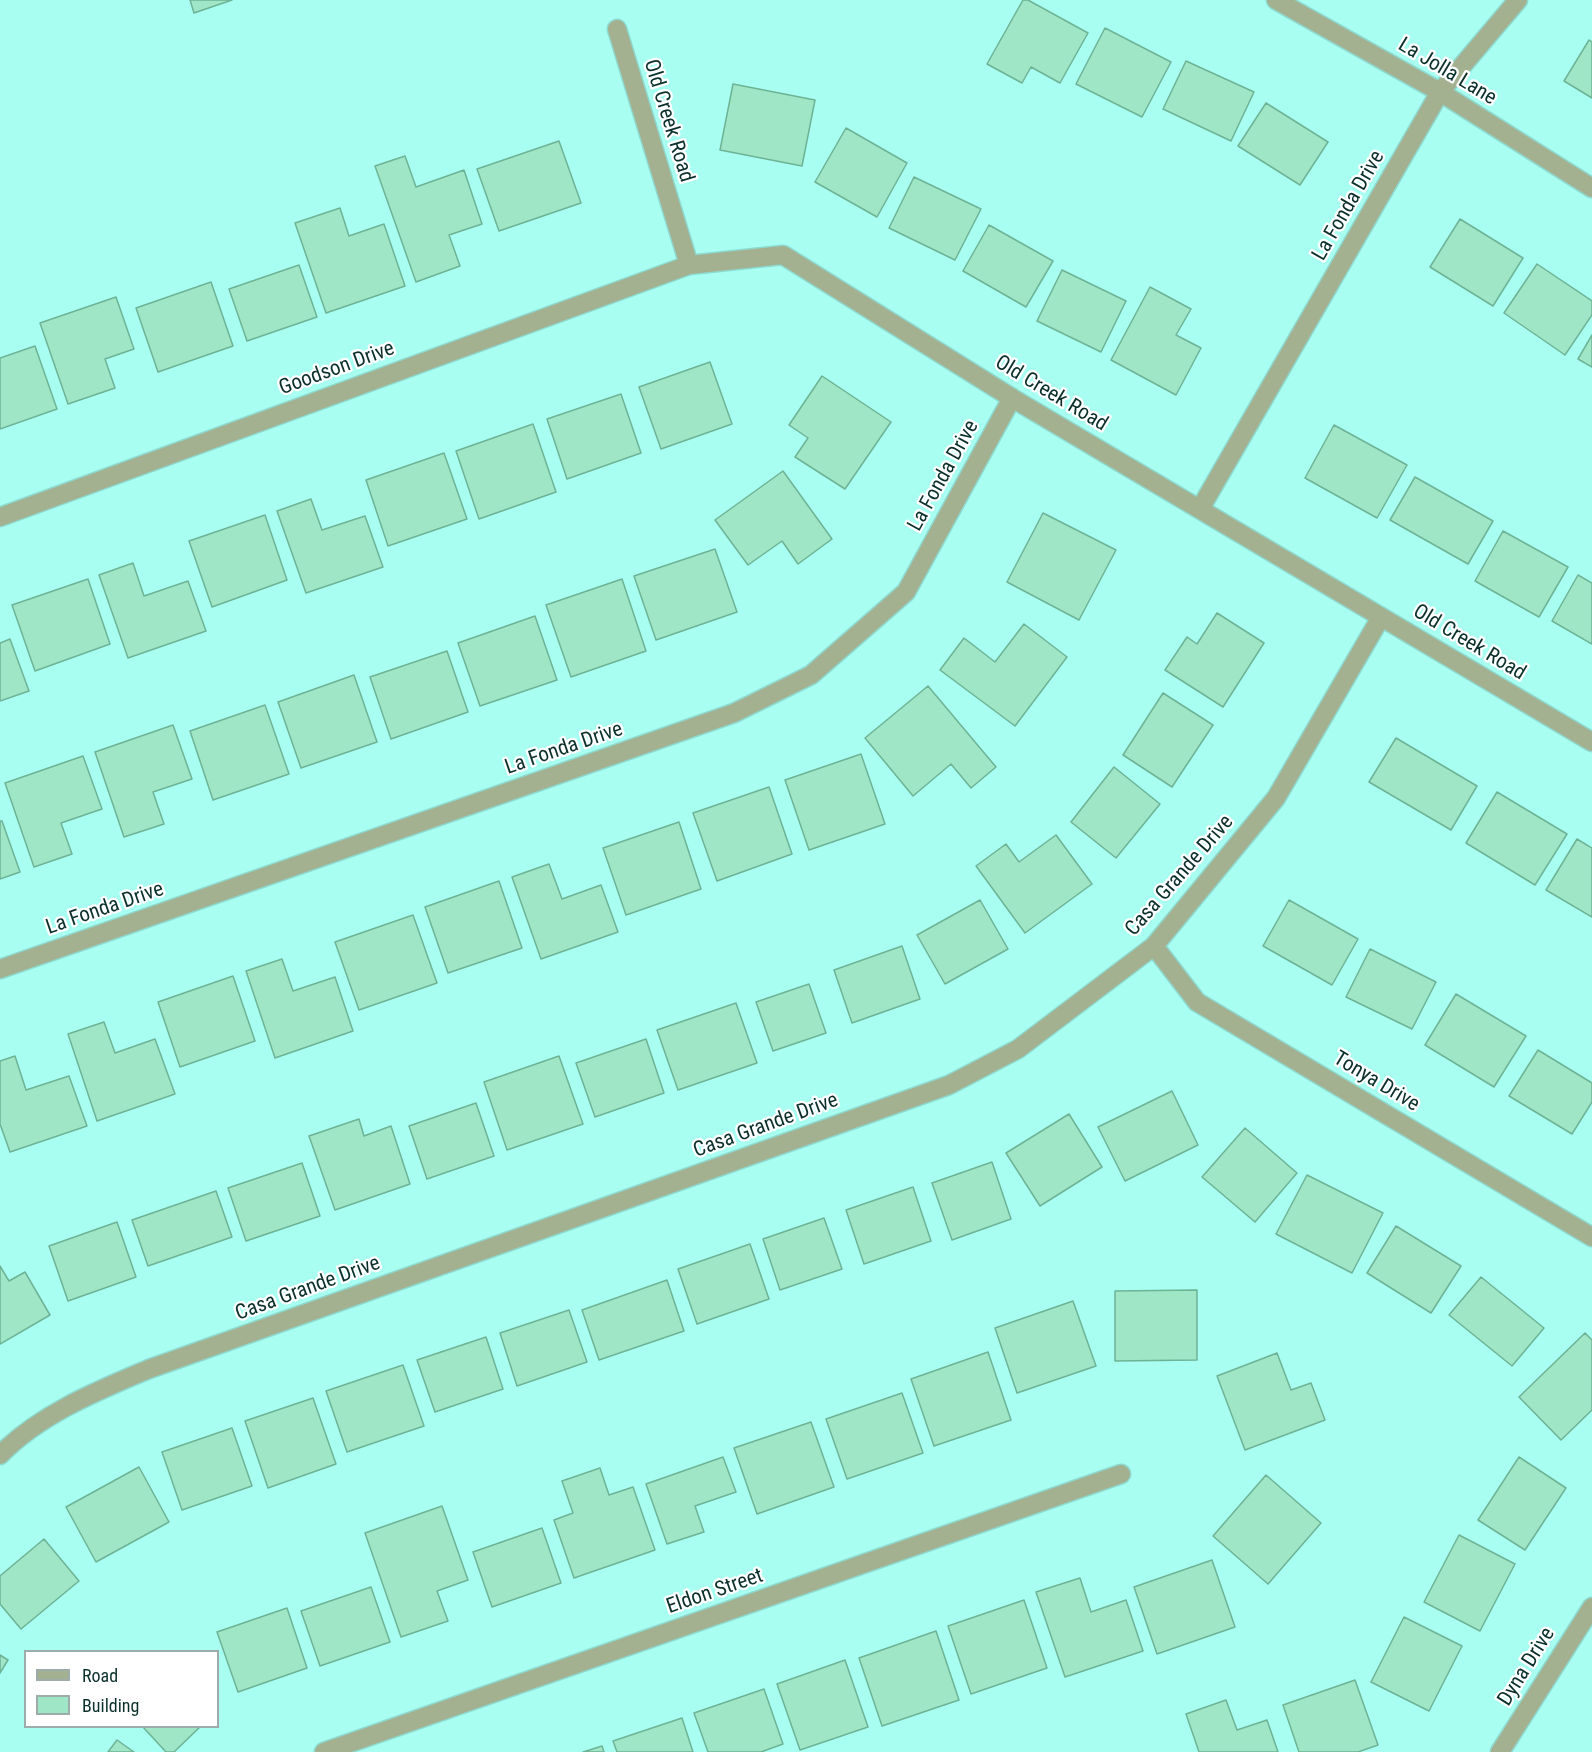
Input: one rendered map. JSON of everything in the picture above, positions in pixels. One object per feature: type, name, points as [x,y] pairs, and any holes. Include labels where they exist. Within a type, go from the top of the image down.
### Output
[{"type":"street","name":"La Jolla Lane","points":[[1276,0],[1440,92],[1592,188]]},
{"type":"street","name":"La Fonda Drive","points":[[1200,509],[1440,92],[1518,0]]},
{"type":"street","name":"Old Creek Road","points":[[617,29],[689,265],[783,255],[1012,398],[1592,742]]},
{"type":"street","name":"Goodson Drive","points":[[0,517],[689,265]]},
{"type":"street","name":"La Fonda Drive","points":[[0,969],[734,713],[811,675],[906,592],[1012,398]]},
{"type":"street","name":"Casa Grande Drive","points":[[0,1455],[16,1439],[86,1395],[149,1369],[948,1085],[1018,1049],[1154,946],[1276,798],[1381,617]]},
{"type":"street","name":"Tonya Drive","points":[[1154,946],[1197,1002],[1592,1237]]},
{"type":"street","name":"Eldon Street","points":[[324,1752],[1121,1474]]},
{"type":"street","name":"Dyna Drive","points":[[1500,1752],[1592,1606]]},
{"type":"building","points":[[190,0],[232,0],[194,13]]},
{"type":"building","points":[[1023,0],[1028,0],[1088,33],[1060,83],[1031,67],[1022,83],[987,64]]},
{"type":"building","points":[[1105,28],[1171,62],[1142,117],[1076,84]]},
{"type":"building","points":[[1589,40],[1592,42],[1592,98],[1564,81]]},
{"type":"building","points":[[1186,61],[1254,92],[1231,141],[1163,109]]},
{"type":"building","points":[[733,84],[815,100],[802,166],[720,150]]},
{"type":"building","points":[[1266,103],[1328,142],[1300,185],[1238,146]]},
{"type":"building","points":[[846,128],[907,163],[877,217],[815,182]]},
{"type":"building","points":[[559,141],[581,203],[499,231],[477,169]]},
{"type":"building","points":[[405,156],[416,187],[464,170],[482,224],[449,235],[460,266],[416,282],[375,166]]},
{"type":"building","points":[[914,177],[981,209],[955,260],[889,228]]},
{"type":"building","points":[[340,208],[349,236],[384,224],[405,286],[326,313],[295,223]]},
{"type":"building","points":[[1460,219],[1523,258],[1493,306],[1430,267]]},
{"type":"building","points":[[989,225],[1053,261],[1026,307],[963,271]]},
{"type":"building","points":[[1537,264],[1592,301],[1592,315],[1565,355],[1504,313]]},
{"type":"building","points":[[299,265],[317,317],[247,341],[229,289]]},
{"type":"building","points":[[1062,270],[1126,301],[1101,352],[1037,321]]},
{"type":"building","points":[[211,282],[233,346],[158,372],[136,308]]},
{"type":"building","points":[[1150,287],[1191,309],[1176,335],[1201,348],[1176,395],[1111,360]]},
{"type":"building","points":[[116,297],[134,349],[105,359],[115,388],[68,404],[40,323]]},
{"type":"building","points":[[1592,335],[1592,367],[1578,359]]},
{"type":"building","points":[[35,346],[57,409],[0,429],[0,358]]},
{"type":"building","points":[[710,362],[732,424],[661,449],[639,387]]},
{"type":"building","points":[[822,376],[891,422],[845,489],[795,457],[808,438],[789,425]]},
{"type":"building","points":[[621,394],[641,453],[567,479],[547,419]]},
{"type":"building","points":[[533,424],[556,492],[479,519],[456,451]]},
{"type":"building","points":[[1334,425],[1407,465],[1377,518],[1305,478]]},
{"type":"building","points":[[444,453],[467,519],[388,546],[366,480]]},
{"type":"building","points":[[783,471],[832,539],[798,564],[782,541],[748,565],[715,520]]},
{"type":"building","points":[[1415,477],[1493,521],[1468,564],[1390,520]]},
{"type":"building","points":[[311,499],[322,530],[365,516],[383,567],[306,593],[277,511]]},
{"type":"building","points":[[1043,513],[1116,550],[1079,620],[1007,582]]},
{"type":"building","points":[[265,515],[287,580],[212,607],[189,541]]},
{"type":"building","points":[[1503,531],[1568,567],[1539,617],[1475,581]]},
{"type":"building","points":[[715,549],[737,612],[656,640],[634,576]]},
{"type":"building","points":[[133,563],[144,596],[188,581],[206,631],[128,658],[99,575]]},
{"type":"building","points":[[1578,575],[1592,583],[1592,644],[1552,621]]},
{"type":"building","points":[[88,579],[110,644],[35,671],[12,605]]},
{"type":"building","points":[[622,579],[646,651],[571,677],[546,605]]},
{"type":"building","points":[[1217,613],[1264,643],[1223,707],[1165,670],[1187,637],[1197,644]]},
{"type":"building","points":[[535,616],[557,680],[480,706],[458,643]]},
{"type":"building","points":[[1024,624],[1067,657],[1015,726],[940,670],[964,638],[995,662]]},
{"type":"building","points":[[10,639],[29,691],[0,701],[0,643]]},
{"type":"building","points":[[447,651],[468,712],[391,739],[370,677]]},
{"type":"building","points":[[354,675],[377,742],[301,768],[278,702]]},
{"type":"building","points":[[928,686],[996,767],[971,788],[951,764],[913,796],[865,738]]},
{"type":"building","points":[[1163,693],[1213,725],[1172,787],[1123,755]]},
{"type":"building","points":[[265,705],[289,774],[213,800],[190,731]]},
{"type":"building","points":[[173,725],[192,779],[153,792],[164,824],[124,837],[95,752]]},
{"type":"building","points":[[1396,738],[1477,786],[1451,830],[1369,782]]},
{"type":"building","points":[[861,754],[885,824],[809,850],[785,780]]},
{"type":"building","points":[[83,756],[102,809],[61,823],[72,854],[34,867],[5,783]]},
{"type":"building","points":[[1114,767],[1160,804],[1116,858],[1071,822]]},
{"type":"building","points":[[769,787],[792,854],[717,881],[693,813]]},
{"type":"building","points":[[1497,792],[1567,834],[1535,885],[1466,843]]},
{"type":"building","points":[[0,821],[2,821],[20,872],[0,879]]},
{"type":"building","points":[[679,822],[701,889],[626,915],[603,848]]},
{"type":"building","points":[[1056,835],[1092,884],[1025,933],[976,866],[1006,844],[1019,862]]},
{"type":"building","points":[[1577,839],[1592,848],[1592,917],[1546,890]]},
{"type":"building","points":[[549,864],[562,899],[601,885],[618,932],[541,959],[512,877]]},
{"type":"building","points":[[499,881],[522,948],[448,973],[425,907]]},
{"type":"building","points":[[980,900],[1008,949],[945,984],[917,935]]},
{"type":"building","points":[[1289,900],[1358,939],[1332,985],[1263,946]]},
{"type":"building","points":[[413,915],[437,983],[359,1010],[335,942]]},
{"type":"building","points":[[902,946],[920,999],[852,1023],[834,970]]},
{"type":"building","points":[[1370,949],[1436,982],[1412,1029],[1346,997]]},
{"type":"building","points":[[282,959],[293,991],[335,977],[353,1031],[275,1058],[246,971]]},
{"type":"building","points":[[233,976],[255,1041],[180,1067],[158,1002]]},
{"type":"building","points":[[809,984],[826,1033],[773,1051],[756,1002]]},
{"type":"building","points":[[1456,994],[1526,1036],[1494,1087],[1425,1045]]},
{"type":"building","points":[[736,1003],[757,1063],[678,1090],[657,1030]]},
{"type":"building","points":[[104,1022],[115,1053],[155,1039],[175,1094],[97,1121],[68,1034]]},
{"type":"building","points":[[646,1039],[664,1093],[595,1117],[576,1063]]},
{"type":"building","points":[[1538,1050],[1592,1083],[1592,1102],[1572,1134],[1509,1096]]},
{"type":"building","points":[[15,1056],[26,1090],[69,1076],[87,1126],[10,1152],[0,1124],[0,1061]]},
{"type":"building","points":[[559,1056],[583,1124],[507,1150],[484,1082]]},
{"type":"building","points":[[1172,1091],[1198,1145],[1125,1181],[1098,1127]]},
{"type":"building","points":[[476,1103],[494,1156],[427,1179],[409,1126]]},
{"type":"building","points":[[1069,1114],[1102,1167],[1040,1206],[1006,1153]]},
{"type":"building","points":[[359,1119],[364,1136],[391,1126],[410,1184],[335,1210],[309,1136]]},
{"type":"building","points":[[1245,1128],[1297,1173],[1255,1222],[1202,1177]]},
{"type":"building","points":[[992,1162],[1011,1219],[952,1240],[932,1183]]},
{"type":"building","points":[[302,1163],[320,1216],[246,1241],[228,1188]]},
{"type":"building","points":[[1307,1175],[1383,1213],[1352,1273],[1276,1234]]},
{"type":"building","points":[[913,1187],[931,1241],[864,1264],[846,1210]]},
{"type":"building","points":[[216,1191],[232,1237],[148,1266],[132,1220]]},
{"type":"building","points":[[824,1218],[842,1269],[780,1290],[763,1239]]},
{"type":"building","points":[[117,1222],[136,1277],[68,1301],[49,1246]]},
{"type":"building","points":[[1396,1226],[1461,1266],[1431,1313],[1367,1273]]},
{"type":"building","points":[[750,1244],[769,1299],[697,1324],[678,1269]]},
{"type":"building","points":[[0,1266],[9,1281],[25,1272],[50,1315],[0,1344]]},
{"type":"building","points":[[1481,1277],[1544,1328],[1512,1366],[1449,1315]]},
{"type":"building","points":[[667,1280],[684,1331],[599,1360],[582,1310]]},
{"type":"building","points":[[1197,1290],[1197,1360],[1115,1361],[1115,1291]]},
{"type":"building","points":[[1073,1301],[1096,1366],[1017,1393],[995,1328]]},
{"type":"building","points":[[569,1310],[587,1362],[517,1386],[500,1333]]},
{"type":"building","points":[[1585,1333],[1592,1340],[1592,1410],[1561,1440],[1519,1397]]},
{"type":"building","points":[[486,1337],[503,1389],[435,1412],[417,1360]]},
{"type":"building","points":[[988,1352],[1011,1420],[934,1446],[911,1379]]},
{"type":"building","points":[[1277,1353],[1291,1390],[1311,1383],[1325,1420],[1245,1450],[1217,1376]]},
{"type":"building","points":[[403,1365],[424,1426],[347,1452],[326,1391]]},
{"type":"building","points":[[902,1393],[923,1453],[847,1479],[826,1419]]},
{"type":"building","points":[[313,1398],[336,1464],[268,1488],[245,1421]]},
{"type":"building","points":[[811,1422],[834,1487],[757,1514],[734,1448]]},
{"type":"building","points":[[232,1428],[252,1486],[182,1510],[162,1452]]},
{"type":"building","points":[[723,1457],[736,1492],[695,1506],[704,1532],[667,1544],[646,1484]]},
{"type":"building","points":[[1519,1457],[1566,1488],[1525,1550],[1478,1520]]},
{"type":"building","points":[[139,1467],[169,1522],[96,1562],[66,1507]]},
{"type":"building","points":[[600,1468],[609,1495],[633,1487],[655,1550],[574,1578],[554,1520],[573,1513],[562,1481]]},
{"type":"building","points":[[1266,1475],[1321,1523],[1268,1584],[1213,1536]]},
{"type":"building","points":[[442,1506],[468,1580],[437,1591],[448,1621],[401,1637],[365,1533]]},
{"type":"building","points":[[542,1528],[561,1583],[492,1607],[473,1552]]},
{"type":"building","points":[[1459,1535],[1515,1564],[1480,1631],[1424,1602]]},
{"type":"building","points":[[44,1539],[79,1581],[21,1629],[0,1604],[0,1576]]},
{"type":"building","points":[[1212,1560],[1235,1627],[1157,1654],[1134,1587]]},
{"type":"building","points":[[1080,1578],[1091,1612],[1126,1600],[1143,1651],[1065,1677],[1036,1592]]},
{"type":"building","points":[[371,1587],[390,1642],[320,1666],[301,1611]]},
{"type":"building","points":[[1024,1600],[1047,1668],[971,1694],[948,1626]]},
{"type":"building","points":[[287,1608],[307,1668],[238,1692],[217,1632]]},
{"type":"building","points":[[1404,1617],[1462,1646],[1429,1711],[1371,1682]]},
{"type":"building","points":[[936,1631],[959,1700],[882,1726],[859,1658]]},
{"type":"building","points":[[0,1655],[8,1660],[0,1673]]},
{"type":"building","points":[[845,1660],[868,1727],[800,1750],[777,1684]]},
{"type":"building","points":[[1355,1680],[1378,1745],[1358,1752],[1299,1752],[1283,1705]]},
{"type":"building","points":[[764,1689],[783,1744],[761,1752],[708,1752],[694,1713]]},
{"type":"building","points":[[1226,1700],[1237,1730],[1267,1720],[1278,1752],[1199,1752],[1186,1714]]},
{"type":"building","points":[[682,1718],[693,1752],[617,1752],[613,1741]]},
{"type":"building","points":[[144,1728],[199,1728],[174,1752],[166,1752]]},
{"type":"building","points":[[117,1740],[134,1752],[108,1752]]},
{"type":"building","points":[[602,1746],[604,1752],[583,1752]]}]
